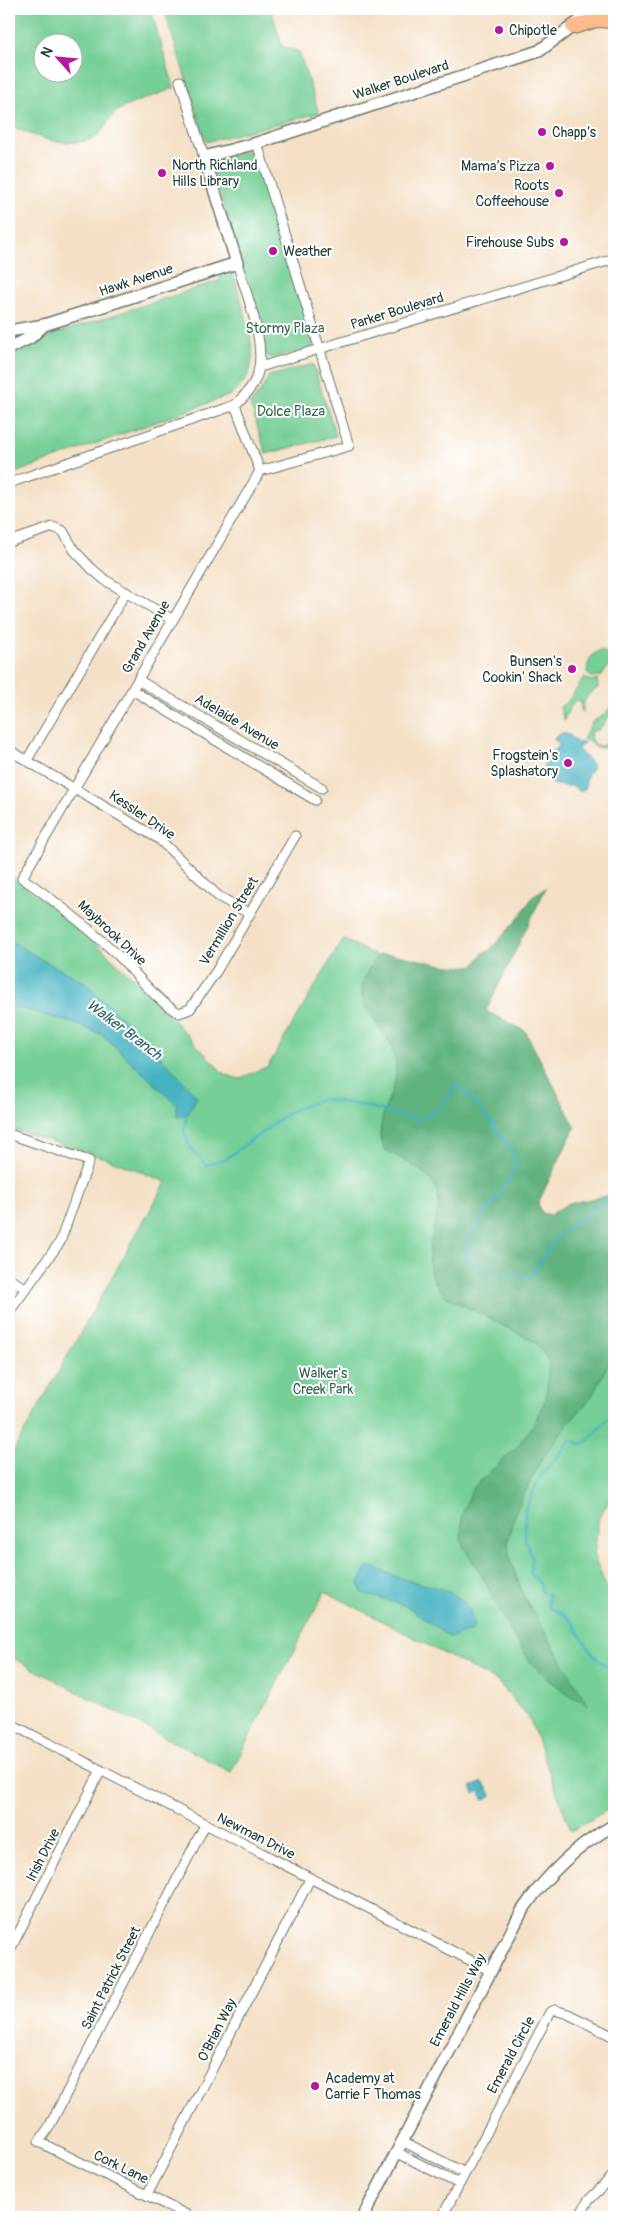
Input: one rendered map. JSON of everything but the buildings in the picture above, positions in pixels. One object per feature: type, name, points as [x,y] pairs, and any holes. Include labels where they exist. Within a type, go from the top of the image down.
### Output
[{"type":"main road","points":[[573,26],[597,20],[614,21]]},
{"type":"street","name":"Walker Boulevard","points":[[204,157],[257,143],[539,51],[596,9]]},
{"type":"street","points":[[9,484],[235,406],[249,391],[260,367],[257,331],[180,82]]},
{"type":"street","points":[[235,406],[260,471],[350,446],[257,143]]},
{"type":"street","name":"Parker Boulevard","points":[[260,367],[614,259]]},
{"type":"street","name":"Hawk Avenue","points":[[9,331],[44,325],[236,263]]},
{"type":"street","name":"Hawk Avenue","points":[[9,348],[30,338],[44,325]]},
{"type":"street","name":"Grand Avenue","points":[[22,878],[260,471]]},
{"type":"street","points":[[9,542],[53,527],[58,528],[63,531],[74,550],[91,568],[126,592],[173,620]]},
{"type":"street","points":[[27,760],[126,592]]},
{"type":"street","name":"Adelaide Avenue","points":[[138,680],[322,788]]},
{"type":"street","name":"Adelaide Avenue","points":[[132,690],[315,800]]},
{"type":"street","name":"Kessler Drive","points":[[9,750],[159,839],[218,896],[250,914]]},
{"type":"street","name":"Vermillion Street","points":[[179,1013],[190,1009],[217,970],[294,836]]},
{"type":"street","name":"Maybrook Drive","points":[[22,878],[64,907],[118,956],[165,1004],[179,1013]]},
{"type":"street","points":[[9,1134],[89,1161],[60,1242],[9,1312]]},
{"type":"street","points":[[9,1279],[27,1288]]},
{"type":"street","name":"Newman Drive","points":[[9,1723],[491,1971]]},
{"type":"street","name":"Irish Drive","points":[[9,1952],[101,1770]]},
{"type":"street","name":"Saint Patrick Street","points":[[39,2142],[205,1825]]},
{"type":"street","name":"Emerald Hills Way","points":[[363,2217],[522,1911],[537,1888],[552,1872],[573,1854],[614,1825]]},
{"type":"street","name":"O'Brian Way","points":[[147,2194],[310,1879]]},
{"type":"street","name":"Emerald Circle","points":[[442,2217],[550,2012],[555,2010],[568,2014],[614,2037]]},
{"type":"street","points":[[402,2141],[464,2173]]},
{"type":"street","name":"Cork Lane","points":[[39,2142],[191,2217]]},
{"type":"street","points":[[396,2152],[459,2184]]},
{"type":"street","points":[[579,2217],[588,2201],[614,2175]]},
{"type":"green space","points":[[9,9],[151,9],[174,88],[136,102],[116,112],[100,134],[88,140],[65,142],[52,140],[17,128],[9,123]]},
{"type":"green space","points":[[167,9],[271,9],[282,46],[299,52],[319,113],[206,142],[166,16]]},
{"type":"green space","name":"Stormy Plaza","points":[[251,150],[255,152],[314,342],[310,348],[272,358],[266,355],[262,330],[212,167],[220,158]]},
{"type":"green space","points":[[229,272],[235,279],[248,324],[252,349],[250,370],[244,381],[231,395],[9,475],[9,349],[221,280],[219,274]]},
{"type":"green space","name":"Dolce Plaza","points":[[313,364],[336,436],[266,454],[250,404],[260,392],[269,376]]},
{"type":"green space","points":[[601,650],[614,657],[602,676],[591,677],[587,672],[589,662],[595,653]]},
{"type":"green space","points":[[584,678],[591,681],[597,679],[598,688],[586,698],[583,705],[583,713],[581,701],[576,700],[564,721],[560,707],[570,699]]},
{"type":"green space","points":[[614,703],[614,715],[607,718],[600,729],[591,732],[590,738],[595,745],[601,746],[607,743],[604,748],[595,747],[589,741],[583,739],[593,721],[603,716]]},
{"type":"green space","name":"Walker's Creek Park","points":[[9,875],[79,927],[137,982],[224,1074],[239,1079],[268,1066],[343,939],[525,1031],[575,1127],[503,1270],[614,1335],[614,1495],[599,1516],[594,1556],[610,1596],[614,1601],[614,1806],[571,1831],[530,1720],[498,1682],[325,1591],[231,1772],[9,1656],[9,1459],[166,1182],[108,1159],[9,1128]]},
{"type":"green space","points":[[546,888],[486,1011],[525,1031],[575,1127],[538,1203],[542,1213],[550,1215],[567,1204],[614,1194],[614,1352],[591,1398],[562,1431],[539,1463],[515,1513],[508,1541],[509,1556],[524,1597],[588,1705],[571,1696],[549,1680],[529,1660],[514,1637],[482,1576],[461,1543],[462,1515],[473,1488],[517,1447],[534,1424],[546,1398],[549,1362],[542,1350],[532,1340],[447,1297],[435,1281],[429,1265],[429,1249],[439,1205],[437,1191],[425,1174],[384,1149],[381,1126],[393,1088],[396,1068],[393,1050],[370,1013],[364,1001],[362,989],[366,974],[378,955],[402,956],[451,966],[475,965],[483,953],[489,951],[518,919],[534,895]]},
{"type":"water","name":"Frogstein's Splashatory","points":[[562,733],[570,736],[576,743],[585,742],[578,749],[592,764],[592,768],[587,776],[585,789],[580,792],[573,786],[556,785],[550,781],[543,765],[548,761],[546,755],[559,747],[559,744],[554,740],[555,737]]},
{"type":"water","points":[[9,937],[13,942],[37,957],[86,983],[163,1059],[197,1097],[187,1115],[177,1117],[177,1105],[103,1035],[76,1024],[9,1005]]},
{"type":"water","points":[[368,1566],[413,1582],[437,1588],[458,1597],[466,1604],[474,1629],[450,1638],[407,1606],[362,1593],[359,1583]]},
{"type":"water","points":[[483,1782],[492,1796],[483,1800],[480,1791],[474,1794],[471,1787]]},
{"type":"waterway","name":"Walker Branch","points":[[187,1114],[184,1131],[191,1149],[206,1165],[227,1158],[291,1111],[322,1099],[365,1106],[418,1120],[438,1110],[457,1084],[482,1110],[517,1159],[515,1168],[500,1194],[470,1232],[466,1256],[485,1271],[531,1276],[556,1237],[604,1201],[614,1199]]},
{"type":"waterway","name":"Walker Branch","points":[[614,1412],[588,1441],[581,1444],[571,1440],[539,1479],[525,1510],[525,1540],[532,1558],[530,1573],[540,1584],[541,1592],[549,1595],[548,1607],[570,1620],[600,1662],[614,1670]]},
{"type":"place","name":"Chipotle","points":[[499,30]]},
{"type":"place","name":"Chapp’s","points":[[542,132]]},
{"type":"place","name":"Mama’s Pizza","points":[[550,166]]},
{"type":"place","name":"North Richland Hills Library","points":[[162,173]]},
{"type":"place","name":"Roots Coffeehouse","points":[[559,193]]},
{"type":"place","name":"Firehouse Subs","points":[[564,242]]},
{"type":"place","name":"Weather","points":[[273,251]]},
{"type":"place","name":"Bunsen's Cookin' Shack","points":[[572,669]]},
{"type":"place","name":"Frogstein's Splashatory","points":[[568,763]]},
{"type":"place","name":"Academy at Carrie F Thomas","points":[[315,2086]]}]
